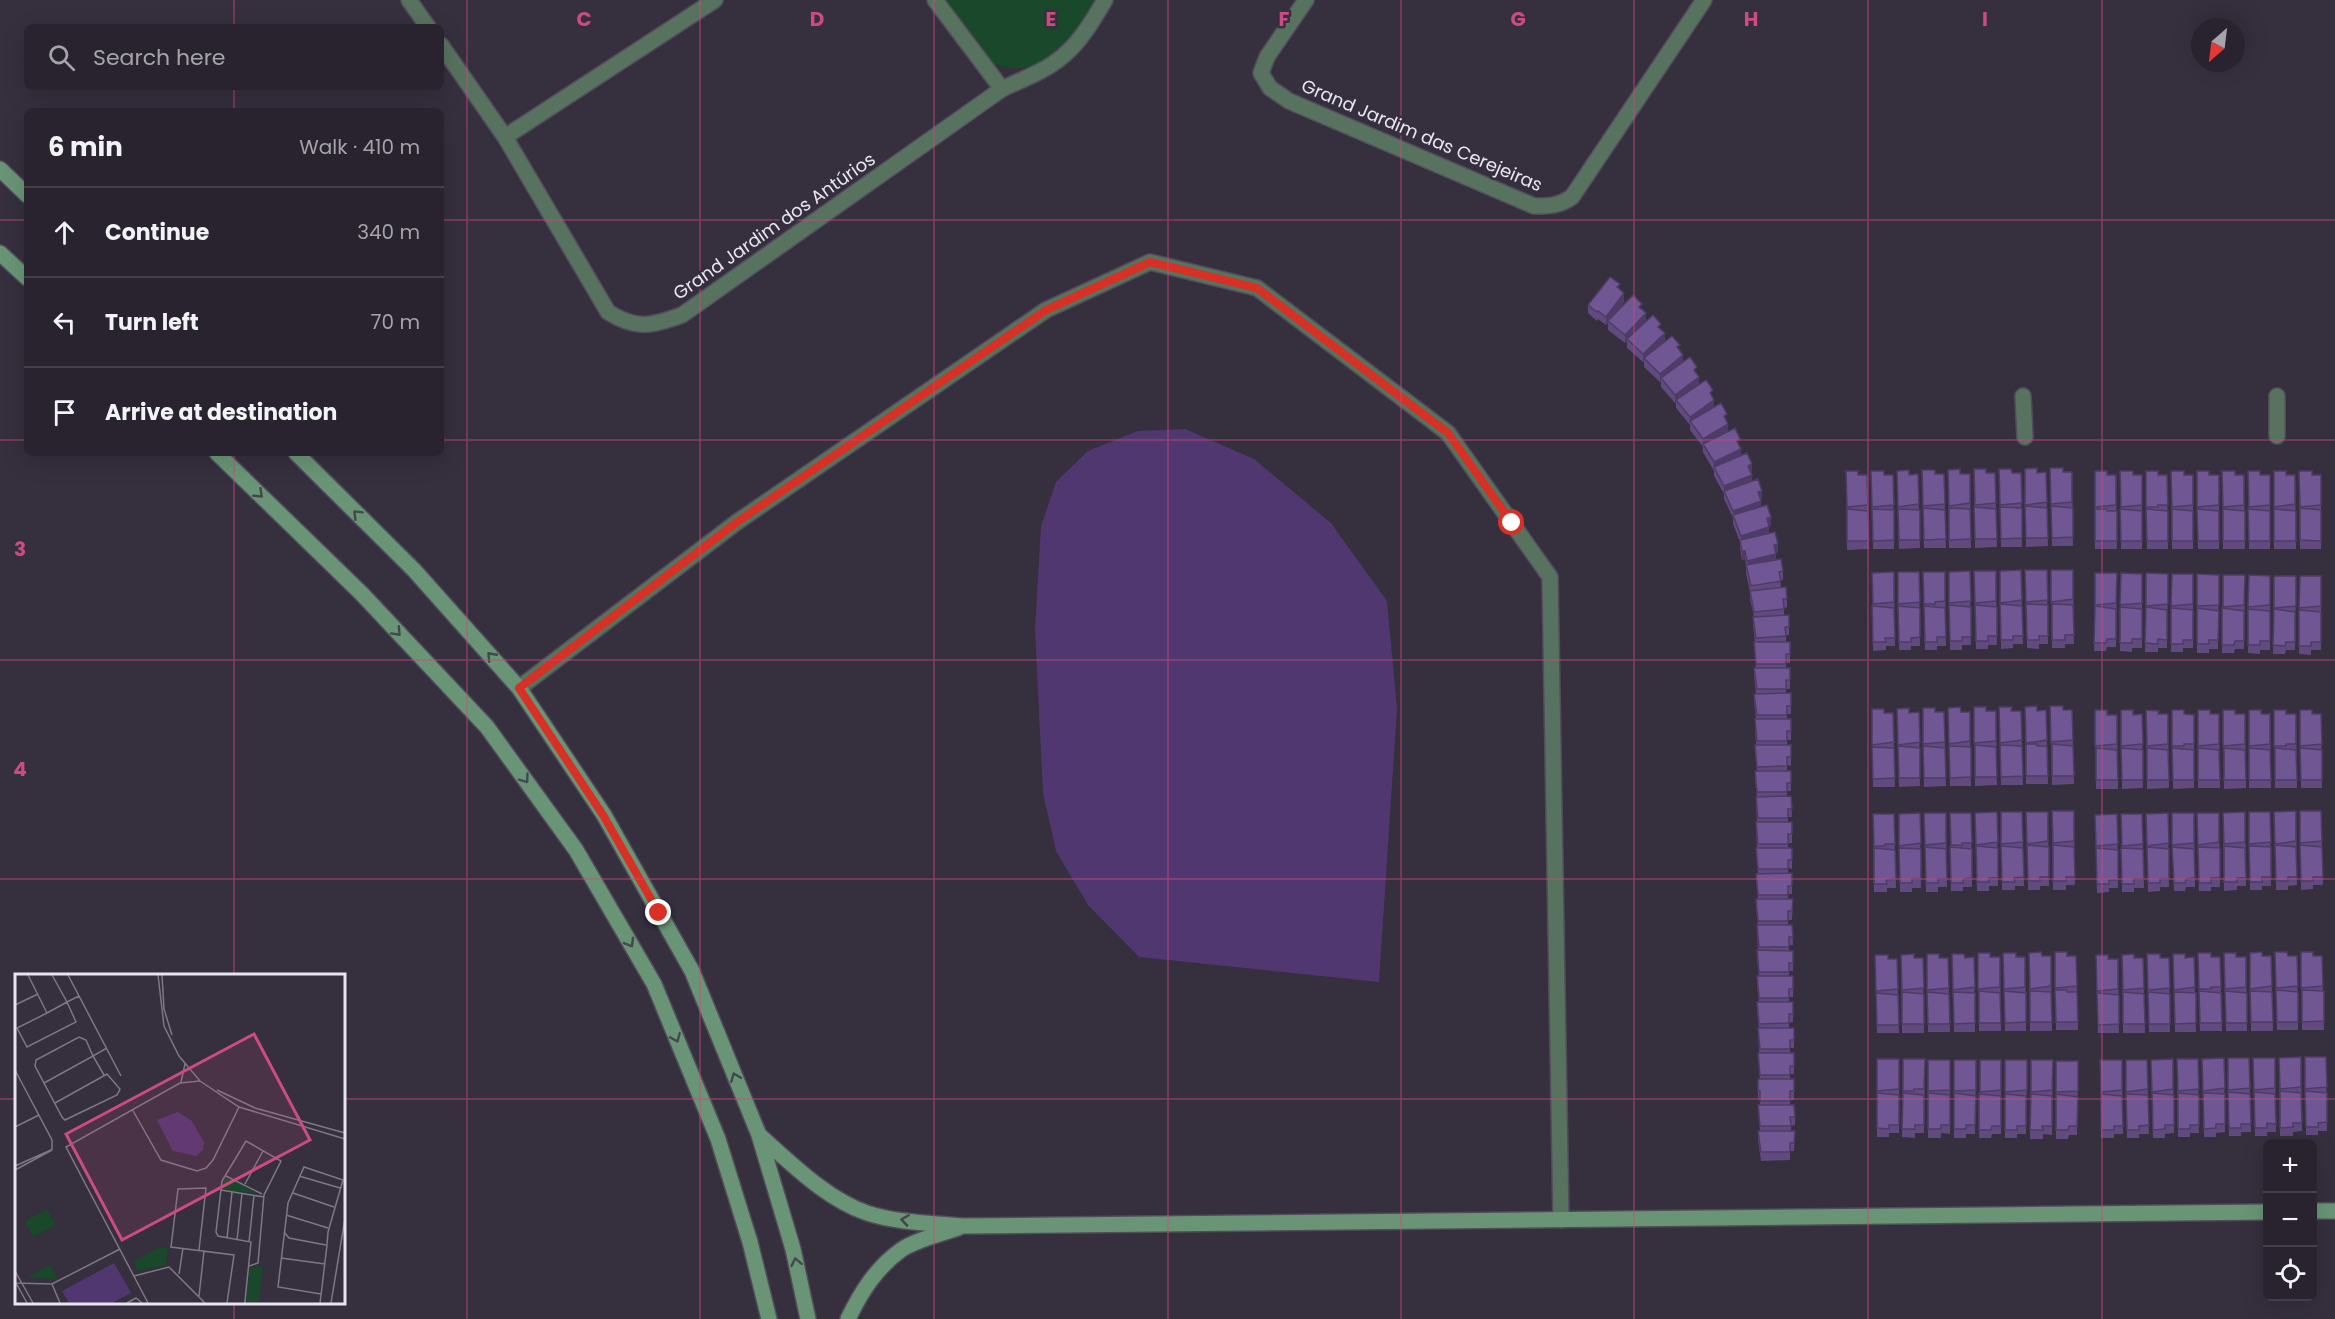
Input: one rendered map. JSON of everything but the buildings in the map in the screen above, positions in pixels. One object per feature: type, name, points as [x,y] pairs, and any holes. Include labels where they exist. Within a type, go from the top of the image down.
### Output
[{"type":"main road","points":[[0,169],[24,192]]},
{"type":"main road","points":[[0,253],[24,275]]},
{"type":"main road","points":[[220,456],[362,594],[487,727],[576,850],[654,984],[718,1138],[750,1242],[770,1319]]},
{"type":"main road","points":[[299,456],[414,570],[519,688],[603,815],[692,971],[759,1135],[793,1249],[807,1319]]},
{"type":"main road","points":[[759,1135],[820,1188],[867,1213],[910,1221],[963,1226],[2263,1212]]},
{"type":"main road","points":[[2317,1211],[2335,1211]]},
{"type":"main road","points":[[848,1319],[860,1293],[876,1273],[903,1249],[963,1226]]},
{"type":"street","points":[[409,0],[426,24]]},
{"type":"street","points":[[505,137],[715,0]]},
{"type":"street","points":[[935,0],[1002,89]]},
{"type":"street","name":"Grand Jardim dos Antúrios","points":[[444,49],[505,137],[608,312],[624,322],[652,326],[682,315],[1002,89],[1041,71],[1064,56],[1087,30],[1105,0]]},
{"type":"street","name":"Grand Jardim das Cerejeiras","points":[[1306,0],[1267,57],[1261,73],[1270,87],[1288,101],[1534,206],[1562,204],[1572,197],[1704,0]]},
{"type":"street","points":[[519,688],[737,522],[1046,310],[1150,262],[1257,288],[1448,433],[1550,577],[1561,1220]]},
{"type":"street","points":[[2023,396],[2025,437]]},
{"type":"street","points":[[2277,396],[2277,436]]},
{"type":"green space","points":[[945,0],[1096,0],[1068,41],[1056,54],[1037,64],[1015,68],[994,64],[984,58],[969,40]]},
{"type":"shaded area","points":[[1185,429],[1254,459],[1331,523],[1387,601],[1397,709],[1379,982],[1139,957],[1088,905],[1056,851],[1043,793],[1035,630],[1041,526],[1056,482],[1088,451],[1138,431]]},
{"type":"route","points":[[659,913],[603,815],[519,688],[737,522],[1046,310],[1150,262],[1257,288],[1448,433],[1512,523]]}]
